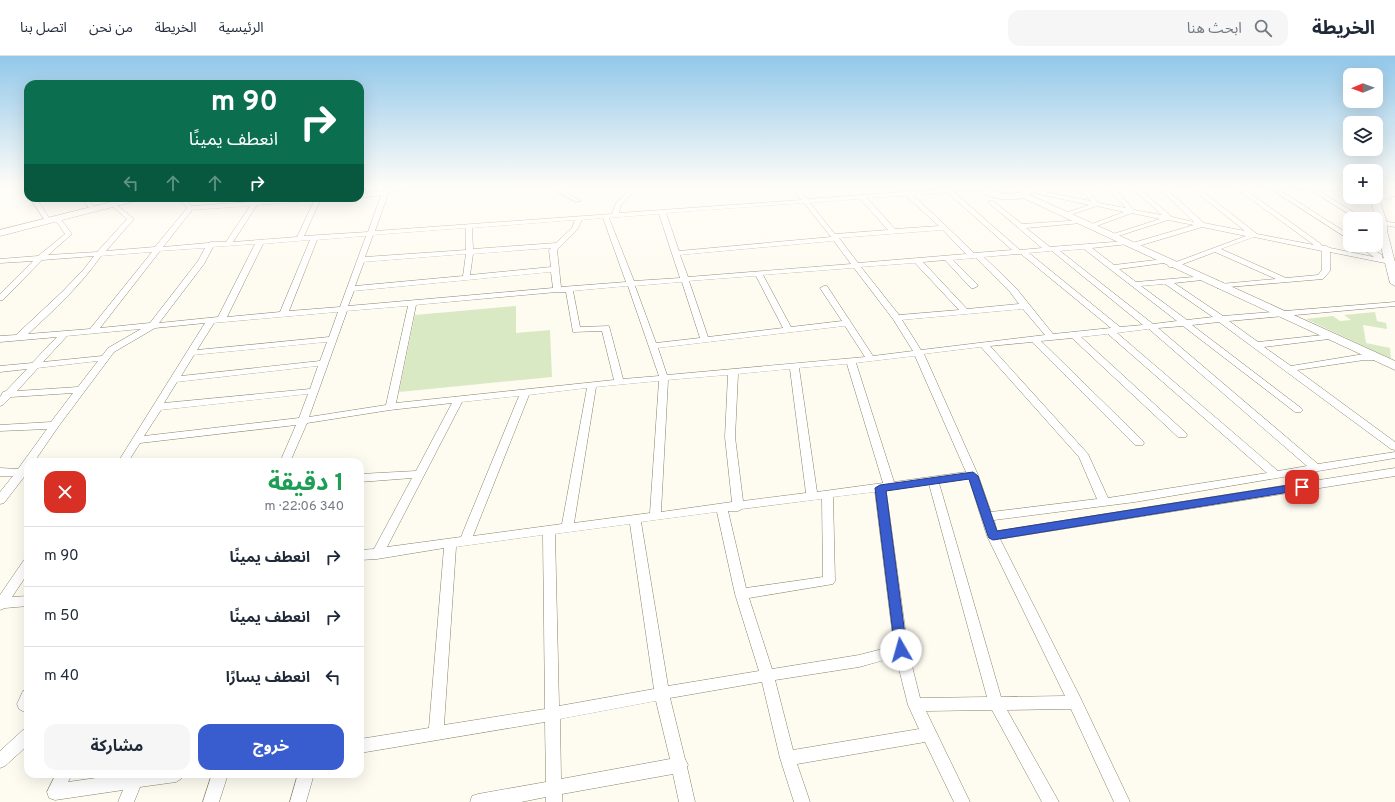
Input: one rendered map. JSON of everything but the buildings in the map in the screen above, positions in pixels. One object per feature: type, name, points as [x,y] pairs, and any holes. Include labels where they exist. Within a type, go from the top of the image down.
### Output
[{"type":"street","points":[[1,232],[49,221]]},
{"type":"street","points":[[0,298],[40,258],[69,234],[53,221]]},
{"type":"street","points":[[18,338],[44,315],[87,271],[98,254],[128,221]]},
{"type":"street","points":[[92,332],[179,221]]},
{"type":"street","points":[[229,243],[243,221]]},
{"type":"street","points":[[299,239],[307,221]]},
{"type":"street","points":[[287,458],[303,421],[333,340],[375,221]]},
{"type":"street","points":[[0,261],[157,248],[260,242],[540,221]]},
{"type":"street","points":[[557,290],[553,250],[575,229],[578,221]]},
{"type":"street","points":[[607,221],[664,378],[655,517]]},
{"type":"street","points":[[665,221],[705,340]]},
{"type":"street","points":[[821,221],[898,318],[918,352],[973,476],[993,536],[1075,702],[1122,802]]},
{"type":"street","points":[[883,221],[893,231]]},
{"type":"street","points":[[937,221],[1013,290],[1051,337]]},
{"type":"street","points":[[984,221],[1114,330],[1276,475]]},
{"type":"street","points":[[1014,221],[1150,326],[1316,468]]},
{"type":"street","points":[[1020,226],[1081,221],[1129,245],[1395,366]]},
{"type":"street","points":[[1091,226],[1105,221]]},
{"type":"street","points":[[1112,236],[1160,221]]},
{"type":"street","points":[[1182,221],[1389,261]]},
{"type":"street","points":[[1197,221],[1202,225]]},
{"type":"street","points":[[1236,221],[1254,235]]},
{"type":"street","points":[[1220,286],[1320,277],[1326,271],[1324,248],[1285,221]]},
{"type":"street","points":[[1323,221],[1343,234]]},
{"type":"street","points":[[0,339],[63,335],[569,289],[686,281],[1021,252],[1129,245],[1202,225]]},
{"type":"street","points":[[1383,227],[1395,225]]},
{"type":"street","points":[[466,278],[470,252],[469,226]]},
{"type":"street","points":[[676,253],[893,231],[945,228]]},
{"type":"street","points":[[1113,267],[1168,263],[1254,235]]},
{"type":"street","points":[[283,315],[314,238]]},
{"type":"street","points":[[1383,238],[1395,283]]},
{"type":"street","points":[[221,320],[260,242]]},
{"type":"street","points":[[33,458],[54,425],[111,350],[150,327],[197,267],[211,244]]},
{"type":"street","points":[[361,260],[559,245]]},
{"type":"street","points":[[1086,247],[1298,410]]},
{"type":"street","points":[[1214,249],[1285,279]]},
{"type":"street","points":[[1373,252],[1389,261]]},
{"type":"street","points":[[947,258],[974,286]]},
{"type":"street","points":[[918,261],[964,310]]},
{"type":"street","points":[[351,289],[555,269]]},
{"type":"street","points":[[759,274],[788,330]]},
{"type":"street","points":[[1135,284],[1202,278]]},
{"type":"street","points":[[1166,281],[1221,319],[1395,446]]},
{"type":"street","points":[[824,288],[872,358]]},
{"type":"street","points":[[569,289],[576,330],[606,328],[618,382]]},
{"type":"street","points":[[390,407],[412,304]]},
{"type":"street","points":[[137,440],[303,421],[390,407],[459,399],[618,382],[851,362],[983,344],[1278,313],[1395,304]]},
{"type":"street","points":[[898,318],[964,310],[1025,306]]},
{"type":"street","points":[[126,458],[211,321]]},
{"type":"street","points":[[653,346],[847,322]]},
{"type":"street","points":[[1074,334],[1182,435]]},
{"type":"street","points":[[0,403],[4,394],[35,366],[63,335]]},
{"type":"street","points":[[1257,345],[1329,336]]},
{"type":"street","points":[[1034,339],[1139,443]]},
{"type":"street","points":[[191,353],[333,340]]},
{"type":"street","points":[[983,344],[1084,456],[1104,502]]},
{"type":"street","points":[[1289,369],[1364,357],[1375,357]]},
{"type":"street","points":[[0,369],[105,358]]},
{"type":"street","points":[[851,362],[885,488],[901,650],[915,705],[962,802]]},
{"type":"street","points":[[174,380],[324,363]]},
{"type":"street","points":[[794,367],[812,497]]},
{"type":"street","points":[[733,373],[730,437],[738,507]]},
{"type":"street","points":[[567,529],[592,385]]},
{"type":"street","points":[[4,394],[81,390]]},
{"type":"street","points":[[157,407],[314,391]]},
{"type":"street","points":[[466,542],[526,392]]},
{"type":"street","points":[[377,554],[459,399]]},
{"type":"street","points":[[0,428],[54,425]]},
{"type":"street","points":[[986,517],[1104,502],[1395,455]]},
{"type":"street","points":[[0,472],[24,468]]},
{"type":"street","points":[[0,500],[24,472]]},
{"type":"street","points":[[993,536],[1395,472]]},
{"type":"street","points":[[364,478],[419,474]]},
{"type":"street","points":[[364,555],[973,476]]},
{"type":"street","points":[[934,481],[996,704],[1051,802]]},
{"type":"street","points":[[741,594],[829,581],[827,495]]},
{"type":"street","points":[[722,509],[741,594],[767,675],[788,758],[802,802]]},
{"type":"street","points":[[635,520],[662,694],[680,765],[687,802]]},
{"type":"street","points":[[548,531],[554,795]]},
{"type":"street","points":[[436,734],[450,544]]},
{"type":"street","points":[[0,604],[24,569]]},
{"type":"street","points":[[0,604],[24,601]]},
{"type":"street","points":[[364,745],[553,714],[767,675],[859,661],[901,650]]},
{"type":"street","points":[[915,705],[1075,702]]},
{"type":"street","points":[[788,758],[929,734]]},
{"type":"street","points":[[0,761],[24,739]]},
{"type":"street","points":[[478,802],[554,795],[680,765]]},
{"type":"street","points":[[62,778],[55,792],[132,778]]},
{"type":"street","points":[[126,802],[137,778]]},
{"type":"street","points":[[211,802],[219,778]]},
{"type":"street","points":[[298,802],[305,778]]},
{"type":"green space","points":[[516,306],[516,333],[550,330],[552,377],[399,392],[415,315]]},
{"type":"green space","points":[[1375,312],[1377,321],[1386,323],[1387,329],[1363,325],[1366,343],[1390,348],[1391,359],[1306,319],[1333,316],[1340,321],[1351,320],[1344,315]]},
{"type":"route","points":[[901,650],[880,488],[973,476],[993,536],[1302,487]]}]
